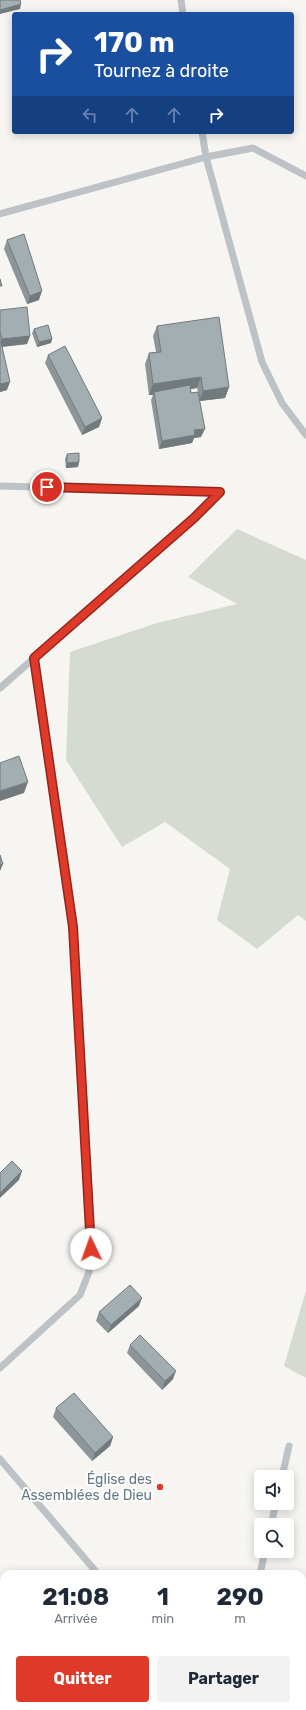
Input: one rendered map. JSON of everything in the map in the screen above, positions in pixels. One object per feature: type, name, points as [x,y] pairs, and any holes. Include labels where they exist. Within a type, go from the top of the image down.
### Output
[{"type":"street","points":[[181,0],[183,12]]},
{"type":"street","points":[[202,134],[206,157],[262,362],[282,403],[306,435]]},
{"type":"street","points":[[0,214],[206,157],[253,148],[306,176]]},
{"type":"street","points":[[0,486],[220,492],[194,518],[0,688]]},
{"type":"street","points":[[0,1368],[80,1295],[89,1272],[91,1249],[73,927],[34,658]]},
{"type":"street","points":[[284,1470],[290,1446]]},
{"type":"street","points":[[0,1459],[92,1570]]},
{"type":"street","points":[[261,1570],[263,1558]]},
{"type":"shaded area","points":[[237,529],[306,560],[306,921],[298,915],[257,949],[217,920],[230,869],[165,822],[122,847],[66,760],[70,652],[157,623],[237,604],[188,577]]},
{"type":"shaded area","points":[[306,1290],[306,1378],[284,1366]]},
{"type":"building","points":[[0,0],[20,0],[21,4],[0,10]]},
{"type":"building","points":[[24,234],[42,291],[30,296],[7,240]]},
{"type":"building","points":[[27,307],[30,336],[2,339],[0,332],[0,310]]},
{"type":"building","points":[[219,317],[229,387],[203,391],[201,377],[153,384],[149,353],[161,352],[157,326]]},
{"type":"building","points":[[48,325],[52,339],[39,342],[34,329]]},
{"type":"building","points":[[0,342],[10,382],[0,384]]},
{"type":"building","points":[[65,346],[102,418],[85,427],[48,355]]},
{"type":"building","points":[[190,385],[191,393],[198,392],[205,429],[194,430],[195,435],[162,441],[154,392]]},
{"type":"building","points":[[79,453],[79,462],[67,463],[67,454]]},
{"type":"building","points":[[19,756],[28,782],[0,791],[0,763]]},
{"type":"building","points":[[0,855],[3,864],[0,865]]},
{"type":"building","points":[[12,1161],[22,1171],[0,1193],[0,1173]]},
{"type":"building","points":[[130,1285],[142,1298],[111,1325],[99,1312]]},
{"type":"building","points":[[140,1335],[176,1371],[165,1381],[130,1345]]},
{"type":"building","points":[[74,1393],[113,1437],[95,1453],[56,1408]]},
{"type":"place","name":"Église des Assemblées de Dieu","points":[[160,1487]]},
{"type":"route","points":[[47,487],[220,492],[194,518],[34,658],[73,927],[91,1249]]}]
